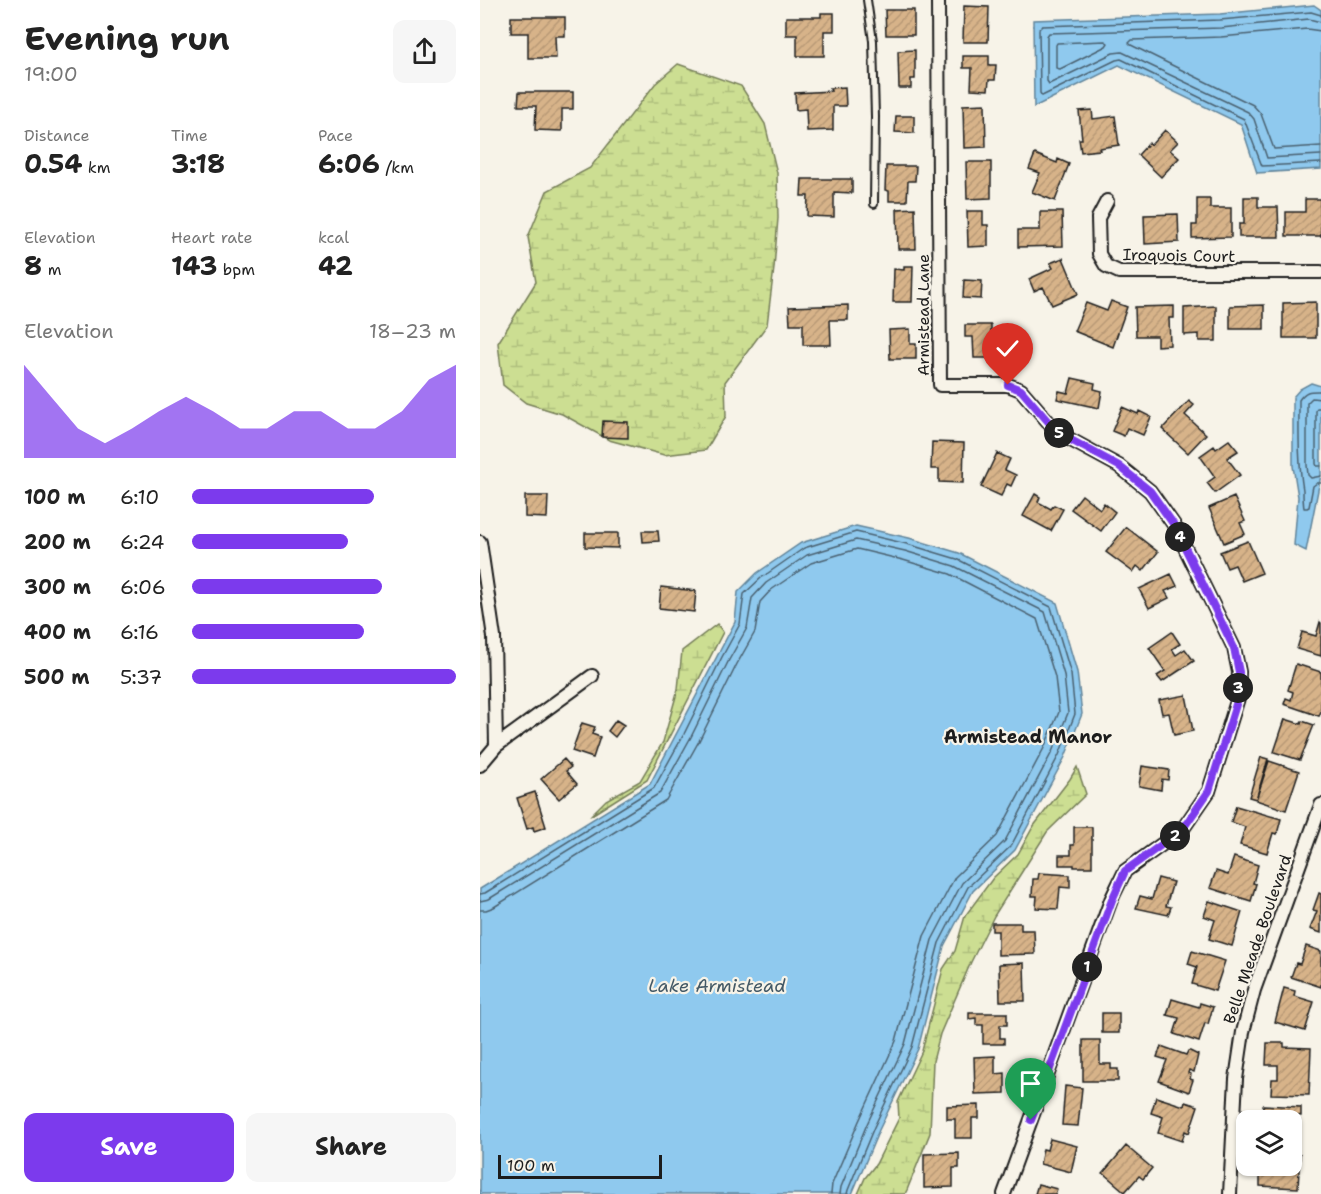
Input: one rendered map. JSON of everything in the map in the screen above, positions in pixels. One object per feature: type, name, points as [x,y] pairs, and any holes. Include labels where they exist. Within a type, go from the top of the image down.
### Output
[{"type":"street","name":"Armistead Lane","points":[[938,0],[940,385],[1008,385],[1021,390],[1058,433],[1119,466],[1150,491],[1174,525],[1234,648],[1239,672],[1238,698],[1209,791],[1182,830],[1125,871],[1112,900],[1004,1194]]},
{"type":"street","name":"Iroquois Court","points":[[1107,201],[1098,218],[1099,254],[1107,266],[1119,272],[1321,272]]},
{"type":"street","points":[[480,542],[494,636],[496,746]]},
{"type":"street","points":[[480,765],[496,746],[592,676]]},
{"type":"street","name":"Belle Meade Boulevard","points":[[1230,1194],[1236,1079],[1243,1032],[1254,990],[1321,805]]},
{"type":"lane","points":[[867,0],[873,41],[874,204]]},
{"type":"green space","points":[[678,64],[741,86],[765,124],[777,173],[778,218],[767,325],[725,382],[726,416],[706,450],[664,455],[609,440],[562,414],[526,403],[503,385],[498,343],[536,282],[528,237],[547,191],[590,168],[655,84]]},
{"type":"green space","points":[[717,624],[723,632],[647,780],[590,816],[606,800],[640,781],[663,742],[678,689],[682,651]]},
{"type":"green space","points":[[1077,767],[1086,794],[1047,832],[994,916],[940,1034],[933,1061],[930,1133],[905,1194],[858,1194],[899,1118],[898,1102],[922,1051],[943,969],[955,951],[965,916],[993,878],[1018,854],[1033,827]]},
{"type":"water","points":[[1314,5],[1321,10],[1321,169],[1257,173],[1241,124],[1119,65],[1034,107],[1033,20],[1220,14]]},
{"type":"water","points":[[1311,383],[1321,386],[1321,475],[1306,551],[1294,545],[1298,497],[1293,466],[1293,397],[1300,389]]},
{"type":"water","name":"Lake Armistead","points":[[856,526],[909,538],[959,553],[1057,603],[1077,672],[1082,714],[1065,757],[1015,850],[973,891],[944,946],[918,1049],[879,1130],[852,1194],[480,1194],[480,889],[650,784],[735,622],[738,592],[757,573],[801,543]]},
{"type":"building","points":[[964,6],[989,7],[988,42],[963,42]]},
{"type":"building","points":[[885,10],[914,10],[914,35],[886,35]]},
{"type":"building","points":[[821,13],[834,13],[834,31],[824,31],[824,56],[797,56],[797,35],[786,35],[786,17],[821,17]]},
{"type":"building","points":[[511,17],[565,17],[565,36],[555,36],[556,58],[528,58],[528,33],[511,33]]},
{"type":"building","points":[[915,50],[915,79],[911,79],[911,88],[899,88],[898,51]]},
{"type":"building","points":[[963,56],[989,56],[989,65],[996,65],[995,80],[989,80],[988,90],[971,89],[972,68],[963,68]]},
{"type":"building","points":[[845,87],[846,106],[833,106],[833,130],[807,131],[806,109],[796,110],[795,93],[831,91],[830,88]]},
{"type":"building","points":[[519,92],[573,92],[573,109],[562,109],[562,131],[535,130],[536,106],[518,106]]},
{"type":"building","points":[[985,104],[986,147],[964,148],[963,105]]},
{"type":"building","points":[[1092,110],[1093,119],[1115,116],[1119,145],[1081,152],[1079,111]]},
{"type":"building","points":[[896,116],[914,116],[914,133],[895,132]]},
{"type":"building","points":[[1165,130],[1178,142],[1170,150],[1179,158],[1161,177],[1138,155]]},
{"type":"building","points":[[1035,154],[1057,163],[1058,159],[1069,164],[1055,201],[1032,192],[1040,173],[1029,169]]},
{"type":"building","points":[[966,162],[991,162],[991,198],[967,199]]},
{"type":"building","points":[[886,166],[916,166],[915,181],[908,181],[907,201],[889,201],[889,191],[885,190]]},
{"type":"building","points":[[802,179],[852,179],[852,193],[834,192],[834,217],[807,216],[808,196],[801,196]]},
{"type":"building","points":[[1244,197],[1258,197],[1258,207],[1278,207],[1279,237],[1239,237],[1239,224],[1244,224]]},
{"type":"building","points":[[1197,199],[1210,199],[1210,208],[1231,208],[1231,237],[1192,238],[1192,225],[1197,225]]},
{"type":"building","points":[[1305,199],[1320,199],[1321,236],[1286,236],[1286,212],[1305,212]]},
{"type":"building","points":[[915,208],[916,249],[898,249],[897,209]]},
{"type":"building","points":[[967,211],[983,211],[983,225],[988,225],[988,246],[968,247]]},
{"type":"building","points":[[1040,212],[1062,212],[1063,246],[1018,247],[1018,230],[1040,230]]},
{"type":"building","points":[[1178,214],[1179,242],[1145,244],[1144,215]]},
{"type":"building","points":[[1063,258],[1078,294],[1052,305],[1043,287],[1034,291],[1029,279],[1053,268],[1050,263]]},
{"type":"building","points":[[904,266],[913,266],[912,302],[893,302],[894,269],[904,270]]},
{"type":"building","points":[[964,280],[982,281],[981,299],[963,298]]},
{"type":"building","points":[[1111,301],[1127,307],[1113,347],[1074,331],[1086,303],[1107,311]]},
{"type":"building","points":[[1316,302],[1316,338],[1283,338],[1283,303]]},
{"type":"building","points":[[848,305],[848,320],[830,320],[831,345],[803,345],[803,324],[790,324],[789,307]]},
{"type":"building","points":[[1264,305],[1264,329],[1230,329],[1230,306]]},
{"type":"building","points":[[1174,306],[1174,318],[1169,318],[1170,345],[1157,346],[1157,336],[1136,336],[1135,307]]},
{"type":"building","points":[[1216,306],[1216,341],[1199,341],[1199,334],[1184,335],[1184,308]]},
{"type":"building","points":[[965,325],[991,325],[991,358],[974,358],[973,337],[965,337]]},
{"type":"building","points":[[910,329],[910,344],[916,344],[916,359],[890,359],[889,330]]},
{"type":"building","points":[[1072,378],[1095,383],[1094,389],[1102,391],[1099,408],[1057,399],[1059,391],[1068,393]]},
{"type":"building","points":[[1189,401],[1194,405],[1185,415],[1206,434],[1188,453],[1162,429]]},
{"type":"building","points":[[1122,407],[1151,417],[1143,435],[1127,428],[1124,436],[1112,431]]},
{"type":"building","points":[[603,421],[628,422],[628,438],[602,437]]},
{"type":"building","points":[[1229,440],[1238,451],[1227,458],[1240,475],[1215,493],[1207,483],[1215,477],[1200,456],[1214,446],[1216,449]]},
{"type":"building","points":[[932,442],[964,443],[963,483],[939,482],[939,469],[931,469]]},
{"type":"building","points":[[997,453],[1010,459],[1005,470],[1016,475],[1011,486],[1007,484],[1001,496],[981,487]]},
{"type":"building","points":[[1035,494],[1040,497],[1038,502],[1051,509],[1054,505],[1063,509],[1051,531],[1023,516]]},
{"type":"building","points":[[1082,495],[1100,509],[1104,503],[1115,512],[1101,531],[1071,509]]},
{"type":"building","points":[[525,496],[548,496],[547,518],[525,517]]},
{"type":"building","points":[[1234,497],[1245,521],[1240,523],[1245,534],[1224,543],[1209,508]]},
{"type":"building","points":[[1126,527],[1158,552],[1143,571],[1137,566],[1133,572],[1106,552]]},
{"type":"building","points":[[642,531],[658,531],[659,541],[643,542]]},
{"type":"building","points":[[585,533],[618,533],[618,548],[585,547]]},
{"type":"building","points":[[1248,541],[1262,573],[1242,581],[1235,565],[1227,568],[1220,552]]},
{"type":"building","points":[[1171,574],[1177,586],[1165,591],[1169,598],[1149,608],[1139,589]]},
{"type":"building","points":[[661,587],[696,591],[694,612],[659,608]]},
{"type":"building","points":[[1320,622],[1321,656],[1297,649],[1302,632],[1316,636]]},
{"type":"building","points":[[1172,632],[1180,644],[1172,649],[1176,655],[1185,649],[1194,661],[1162,682],[1157,676],[1165,671],[1149,648]]},
{"type":"building","points":[[1296,664],[1321,672],[1319,716],[1284,704],[1286,698],[1291,700],[1293,692],[1288,690]]},
{"type":"building","points":[[1186,695],[1193,731],[1174,735],[1169,713],[1162,714],[1159,700]]},
{"type":"building","points":[[1285,719],[1314,725],[1300,760],[1274,752]]},
{"type":"building","points":[[616,720],[624,725],[615,737],[608,731]]},
{"type":"building","points":[[582,723],[595,727],[592,734],[600,737],[593,758],[572,751]]},
{"type":"building","points":[[1261,757],[1268,759],[1256,799],[1249,797]]},
{"type":"building","points":[[564,759],[571,767],[566,771],[577,784],[559,799],[541,779]]},
{"type":"building","points":[[1269,761],[1299,771],[1286,810],[1256,800]]},
{"type":"building","points":[[1142,766],[1169,770],[1168,780],[1162,779],[1161,790],[1139,786]]},
{"type":"building","points":[[535,792],[546,827],[534,831],[533,827],[527,829],[517,798]]},
{"type":"building","points":[[1236,806],[1281,819],[1277,834],[1273,833],[1267,853],[1240,845],[1245,827],[1231,822]]},
{"type":"building","points":[[1074,827],[1092,827],[1092,867],[1059,865],[1059,855],[1071,855],[1071,845],[1074,845]]},
{"type":"building","points":[[1234,857],[1258,865],[1251,901],[1210,888],[1216,871],[1228,875]]},
{"type":"building","points":[[1039,873],[1070,875],[1070,888],[1060,887],[1058,909],[1036,908],[1037,896],[1032,896],[1033,879],[1038,879]]},
{"type":"building","points":[[1158,878],[1173,882],[1166,906],[1171,907],[1168,915],[1136,908],[1140,896],[1152,899]]},
{"type":"building","points":[[1319,893],[1321,894],[1321,933],[1310,929],[1317,911],[1313,910]]},
{"type":"building","points":[[1209,901],[1242,912],[1232,946],[1209,939],[1215,920],[1204,916]]},
{"type":"building","points":[[992,923],[1021,923],[1021,930],[1034,930],[1035,954],[998,955],[998,931],[992,931]]},
{"type":"building","points":[[1306,946],[1321,951],[1321,987],[1291,977],[1296,963],[1300,964]]},
{"type":"building","points":[[1192,951],[1225,961],[1215,991],[1192,984],[1197,967],[1188,964]]},
{"type":"building","points":[[1024,963],[1025,1001],[1000,1001],[999,964]]},
{"type":"building","points":[[1284,988],[1295,991],[1294,996],[1314,1002],[1305,1031],[1275,1022]]},
{"type":"building","points":[[1172,999],[1199,1007],[1200,1003],[1213,1007],[1199,1042],[1174,1034],[1179,1018],[1167,1015]]},
{"type":"building","points":[[969,1013],[1007,1013],[1007,1025],[1000,1025],[1000,1038],[1004,1038],[1004,1044],[983,1044],[983,1025],[976,1025],[976,1018],[969,1019]]},
{"type":"building","points":[[1102,1013],[1119,1013],[1119,1033],[1102,1033]]},
{"type":"building","points":[[1083,1040],[1100,1040],[1100,1064],[1111,1064],[1111,1069],[1118,1069],[1118,1081],[1083,1081]]},
{"type":"building","points":[[1267,1043],[1284,1043],[1284,1047],[1311,1048],[1309,1095],[1271,1094],[1272,1079],[1278,1079],[1278,1065],[1266,1065]]},
{"type":"building","points":[[1161,1046],[1186,1055],[1190,1051],[1198,1055],[1194,1072],[1189,1070],[1188,1073],[1191,1074],[1190,1079],[1193,1080],[1189,1092],[1159,1081],[1167,1060],[1157,1057]]},
{"type":"building","points":[[995,1056],[995,1074],[1005,1073],[1005,1093],[975,1094],[974,1057]]},
{"type":"building","points":[[1065,1086],[1082,1088],[1078,1126],[1062,1125]]},
{"type":"building","points":[[1156,1097],[1184,1106],[1185,1102],[1198,1106],[1189,1133],[1185,1131],[1182,1141],[1158,1133],[1163,1117],[1151,1113]]},
{"type":"building","points":[[979,1105],[979,1118],[972,1118],[972,1138],[955,1138],[955,1119],[947,1119],[947,1106]]},
{"type":"building","points":[[1263,1105],[1301,1107],[1301,1110],[1263,1110]]},
{"type":"building","points":[[1050,1139],[1077,1146],[1071,1172],[1040,1164],[1043,1149],[1047,1150]]},
{"type":"building","points":[[1126,1146],[1152,1168],[1143,1179],[1139,1176],[1125,1192],[1103,1173]]},
{"type":"building","points":[[959,1153],[959,1168],[953,1168],[953,1187],[924,1188],[924,1154]]},
{"type":"building","points":[[1260,1176],[1299,1176],[1298,1188],[1260,1186]]},
{"type":"building","points":[[1038,1184],[1057,1189],[1055,1194],[1035,1194]]},
{"type":"district","name":"Armistead Manor","points":[[1028,737]]},
{"type":"route","points":[[1008,385],[1021,390],[1058,433],[1119,466],[1150,491],[1174,525],[1234,648],[1239,672],[1238,698],[1209,791],[1182,830],[1125,871],[1112,900],[1031,1120]]}]
